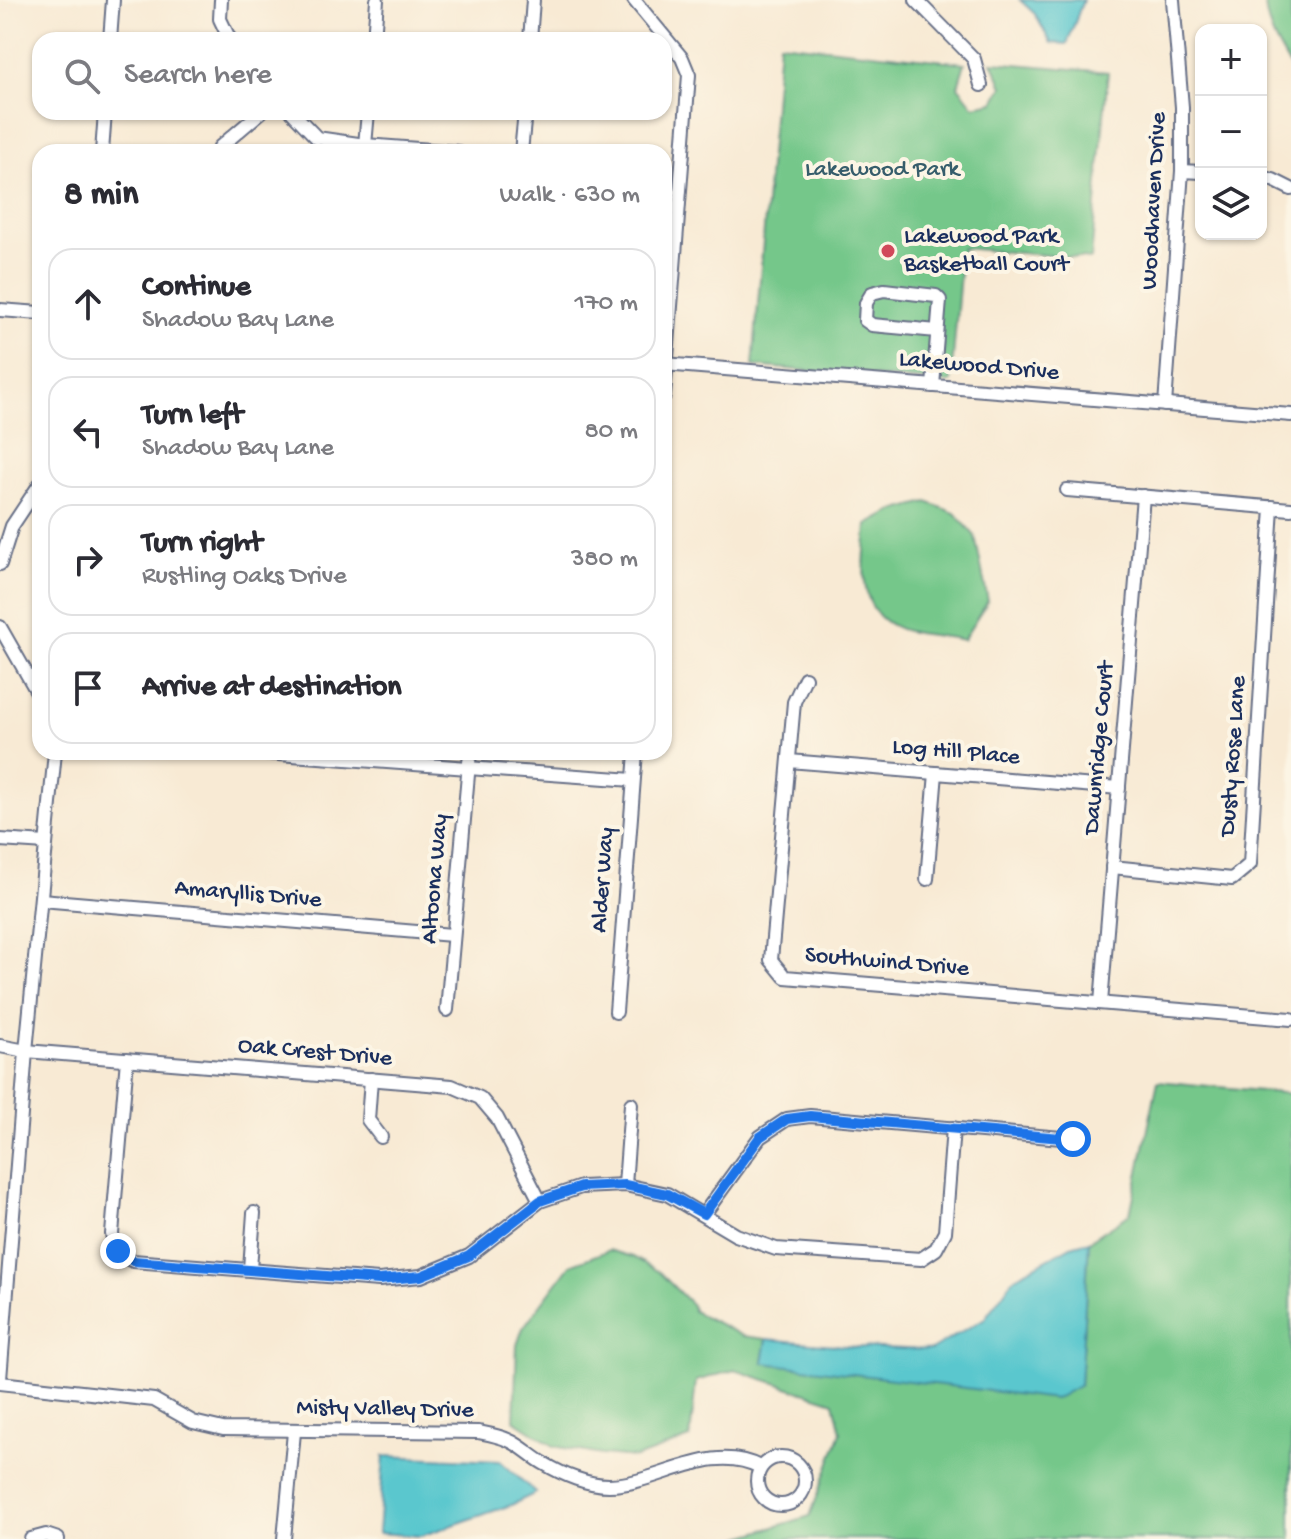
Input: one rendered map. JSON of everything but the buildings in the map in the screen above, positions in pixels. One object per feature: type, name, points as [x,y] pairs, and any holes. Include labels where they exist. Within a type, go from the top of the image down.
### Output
[{"type":"street","points":[[111,32],[113,0]]},
{"type":"street","points":[[221,0],[220,19],[226,32]]},
{"type":"street","points":[[375,32],[377,0]]},
{"type":"street","points":[[531,32],[533,0]]},
{"type":"street","points":[[634,0],[660,32]]},
{"type":"street","points":[[916,0],[974,59],[981,85]]},
{"type":"street","name":"Woodhaven Drive","points":[[1165,405],[1182,171],[1182,107],[1173,0]]},
{"type":"street","points":[[672,46],[682,58],[689,75],[672,280]]},
{"type":"street","points":[[103,144],[104,120]]},
{"type":"street","points":[[224,144],[252,120]]},
{"type":"street","points":[[300,120],[317,138],[358,144]]},
{"type":"street","points":[[365,144],[367,120]]},
{"type":"street","points":[[522,144],[524,120]]},
{"type":"street","points":[[1182,171],[1195,172]]},
{"type":"street","points":[[1267,179],[1291,189]]},
{"type":"street","points":[[933,386],[940,300],[936,296],[884,290],[872,293],[866,303],[865,320],[872,325],[937,331]]},
{"type":"street","points":[[0,310],[32,312]]},
{"type":"street","name":"Lakewood Drive","points":[[672,365],[1291,415]]},
{"type":"street","points":[[1067,490],[1291,509]]},
{"type":"street","points":[[0,564],[12,526],[32,496]]},
{"type":"street","name":"Dawnridge Court","points":[[1101,1003],[1143,496]]},
{"type":"street","name":"Dusty Rose Lane","points":[[1112,867],[1232,879],[1250,864],[1272,507]]},
{"type":"street","points":[[0,627],[32,683]]},
{"type":"street","name":"Southwind Drive","points":[[805,678],[794,702],[771,960],[785,977],[1291,1019]]},
{"type":"street","points":[[0,1381],[26,1051],[54,760]]},
{"type":"street","points":[[360,760],[633,780]]},
{"type":"street","name":"Altoona Way","points":[[447,1010],[469,760]]},
{"type":"street","name":"Alder Way","points":[[616,1012],[635,760]]},
{"type":"street","name":"Log Hill Place","points":[[789,761],[1119,788]]},
{"type":"street","points":[[927,879],[936,773]]},
{"type":"street","points":[[0,840],[46,843]]},
{"type":"street","name":"Amaryllis Drive","points":[[41,900],[452,935]]},
{"type":"street","name":"Oak Crest Drive","points":[[0,1046],[26,1051],[452,1086],[480,1098],[497,1118],[540,1201]]},
{"type":"street","points":[[127,1059],[112,1234],[113,1244],[124,1257],[133,1261],[379,1280],[421,1276],[469,1256],[540,1201],[581,1187],[625,1185],[667,1194],[736,1235],[776,1249],[921,1259],[936,1249],[945,1232],[953,1128]]},
{"type":"street","points":[[371,1079],[368,1120],[381,1137]]},
{"type":"street","points":[[625,1185],[631,1104]]},
{"type":"street","points":[[704,1214],[760,1137],[787,1119],[810,1116],[1073,1139]]},
{"type":"street","points":[[250,1269],[254,1213]]},
{"type":"street","name":"Misty Valley Drive","points":[[0,1381],[154,1400],[193,1422],[223,1429],[478,1432],[509,1440],[572,1478],[608,1485],[645,1479],[700,1460],[749,1461],[760,1467]]},
{"type":"street","points":[[284,1539],[294,1432]]},
{"type":"street","name":"Misty Valley Drive","points":[[781,1457],[796,1462],[805,1476],[803,1492],[798,1499],[784,1506],[768,1502],[758,1490],[760,1467],[766,1461],[781,1457]]},
{"type":"street","points":[[31,1539],[46,1535],[58,1539]]},
{"type":"green space","points":[[1265,0],[1291,0],[1291,68],[1270,27]]},
{"type":"green space","name":"Lakewood Park","points":[[779,43],[965,63],[958,86],[974,106],[994,102],[1003,86],[992,62],[1108,72],[1091,259],[962,248],[951,383],[753,366]]},
{"type":"green space","points":[[927,502],[955,513],[975,536],[988,601],[963,640],[907,631],[890,624],[878,615],[866,589],[867,525],[893,511]]},
{"type":"green space","points":[[1158,1081],[1291,1094],[1291,1539],[735,1539],[810,1516],[841,1432],[834,1402],[735,1370],[696,1381],[690,1438],[636,1458],[554,1446],[514,1420],[517,1345],[523,1328],[570,1265],[609,1250],[633,1257],[659,1272],[692,1305],[693,1311],[743,1336],[767,1339],[763,1362],[1080,1385],[1089,1241],[1130,1214]]},
{"type":"water","points":[[1020,0],[1083,0],[1067,44],[1051,43],[1035,14]]},
{"type":"water","points":[[1089,1241],[1080,1385],[1055,1399],[763,1363],[767,1339],[931,1350],[985,1318],[1015,1277],[1071,1246]]},
{"type":"water","points":[[384,1456],[500,1461],[536,1493],[511,1505],[421,1536],[378,1533]]},
{"type":"place","name":"Lakewood Park Basketball Court","points":[[888,251]]},
{"type":"route","points":[[118,1251],[133,1261],[379,1280],[421,1276],[469,1256],[540,1201],[581,1187],[625,1185],[667,1194],[704,1214],[760,1137],[787,1119],[810,1116],[1073,1139]]}]
